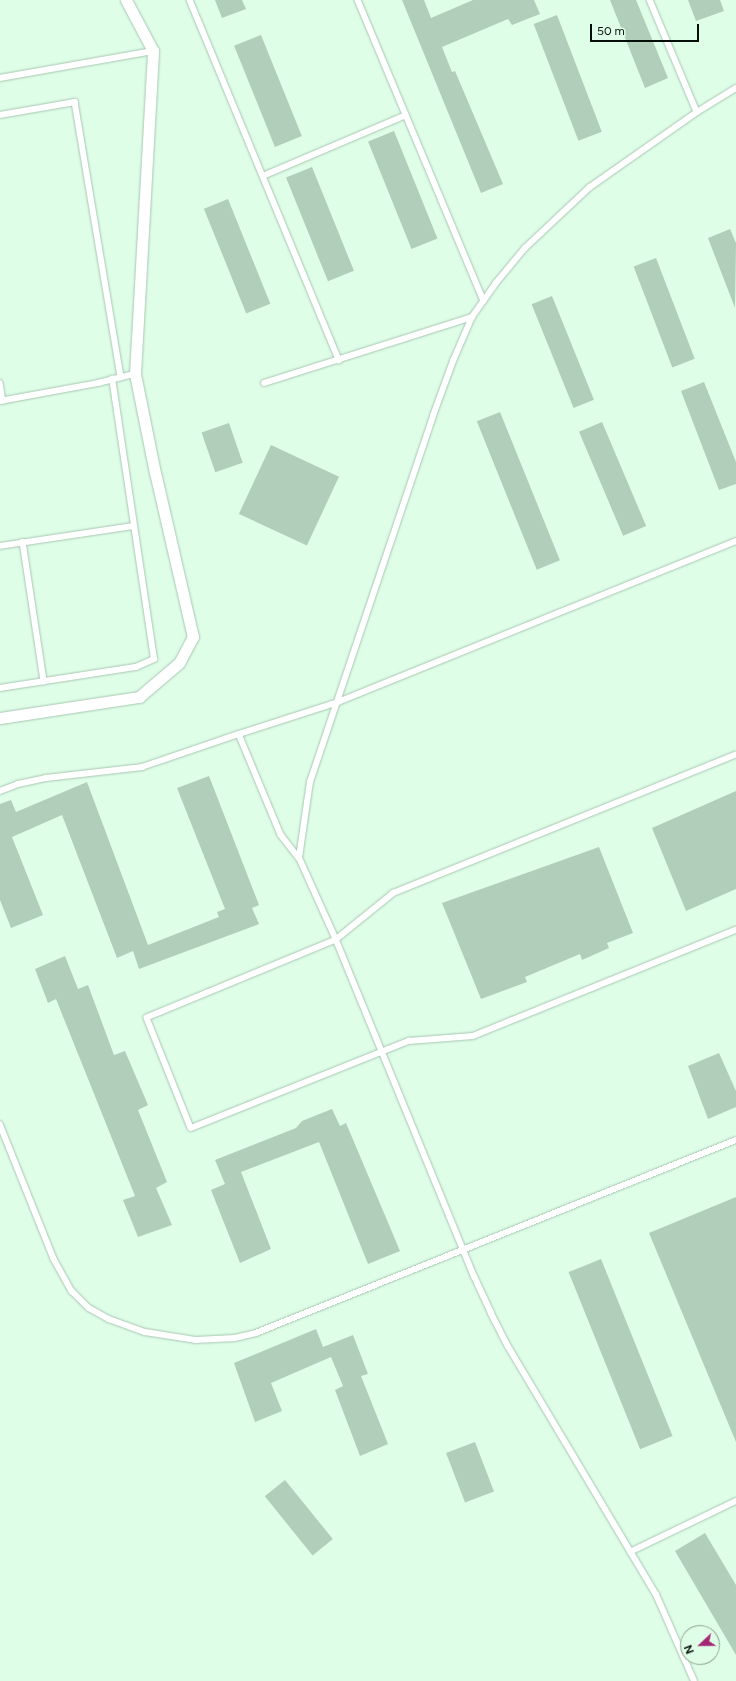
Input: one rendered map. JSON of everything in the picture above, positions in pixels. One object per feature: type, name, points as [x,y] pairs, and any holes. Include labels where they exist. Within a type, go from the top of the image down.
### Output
[{"type":"street","points":[[0,718],[139,697],[179,663],[193,637],[155,473],[135,374],[153,51],[126,0]]},
{"type":"lane","points":[[190,0],[339,360]]},
{"type":"lane","points":[[358,0],[484,301]]},
{"type":"lane","points":[[650,0],[696,112]]},
{"type":"lane","points":[[0,78],[153,51]]},
{"type":"lane","points":[[299,858],[310,782],[433,416],[453,361],[472,317],[525,248],[590,187],[696,112],[736,88]]},
{"type":"lane","points":[[0,115],[74,102],[121,377]]},
{"type":"lane","points":[[263,176],[406,115]]},
{"type":"lane","points":[[264,383],[472,317]]},
{"type":"lane","points":[[0,383],[1,401],[135,374]]},
{"type":"lane","points":[[0,688],[136,667],[154,660],[112,379]]},
{"type":"lane","points":[[0,546],[134,526]]},
{"type":"lane","points":[[0,791],[18,784],[46,778],[142,766],[338,702],[736,541]]},
{"type":"lane","points":[[23,542],[44,681]]},
{"type":"lane","points":[[239,734],[281,835],[299,858],[336,940],[463,1251],[508,1347],[656,1595],[694,1681]]},
{"type":"lane","points":[[736,755],[394,893],[336,940],[147,1018],[191,1128],[409,1041],[473,1036],[736,930]]},
{"type":"lane","points":[[0,1124],[54,1259],[72,1290],[89,1308],[109,1319],[145,1332],[196,1340],[242,1336],[256,1333],[736,1140]]},
{"type":"lane","points":[[630,1552],[736,1501]]},
{"type":"building","points":[[215,0],[242,0],[246,9],[222,18]]},
{"type":"building","points":[[402,0],[424,0],[431,18],[473,0],[534,0],[540,14],[512,25],[508,19],[442,47],[452,72],[455,71],[503,184],[481,193]]},
{"type":"building","points":[[610,0],[636,0],[668,78],[645,88]]},
{"type":"building","points":[[688,0],[720,0],[724,11],[696,21]]},
{"type":"building","points":[[557,15],[602,132],[578,141],[534,24]]},
{"type":"building","points":[[261,35],[302,136],[275,147],[234,46]]},
{"type":"building","points":[[394,131],[437,239],[411,249],[368,141]]},
{"type":"building","points":[[312,167],[354,271],[328,281],[286,177]]},
{"type":"building","points":[[228,199],[270,304],[246,314],[204,209]]},
{"type":"building","points":[[730,229],[736,243],[735,308],[708,238]]},
{"type":"building","points":[[656,258],[695,359],[672,367],[634,267]]},
{"type":"building","points":[[552,296],[594,400],[574,408],[532,304]]},
{"type":"building","points":[[704,382],[736,462],[736,484],[719,490],[681,391]]},
{"type":"building","points":[[500,412],[560,560],[537,570],[477,421]]},
{"type":"building","points":[[602,422],[646,526],[623,536],[579,432]]},
{"type":"building","points":[[229,423],[243,463],[215,472],[202,432]]},
{"type":"building","points":[[271,445],[339,477],[307,546],[239,514]]},
{"type":"building","points":[[209,776],[259,905],[252,908],[259,924],[139,969],[133,951],[117,958],[62,815],[12,837],[43,915],[11,928],[0,900],[0,804],[11,800],[16,812],[87,782],[148,945],[219,917],[217,912],[225,909],[177,788]]},
{"type":"building","points":[[736,791],[736,889],[686,911],[652,828]]},
{"type":"building","points":[[599,847],[633,933],[607,943],[609,948],[582,960],[580,954],[525,977],[527,982],[481,999],[442,903]]},
{"type":"building","points":[[65,956],[78,989],[88,985],[114,1055],[125,1051],[148,1105],[138,1110],[167,1182],[156,1188],[172,1225],[138,1237],[123,1200],[135,1196],[56,999],[48,1003],[35,969]]},
{"type":"building","points":[[719,1053],[736,1091],[736,1107],[708,1119],[688,1066]]},
{"type":"building","points":[[332,1109],[340,1126],[346,1123],[400,1251],[368,1264],[319,1142],[241,1172],[271,1249],[240,1263],[211,1190],[225,1184],[215,1160],[296,1128],[302,1121]]},
{"type":"building","points":[[736,1197],[736,1442],[649,1233]]},
{"type":"building","points":[[601,1259],[673,1436],[640,1449],[569,1272]]},
{"type":"building","points":[[316,1329],[323,1347],[353,1335],[368,1374],[361,1376],[388,1444],[360,1456],[335,1390],[343,1386],[331,1357],[271,1383],[282,1411],[255,1422],[234,1363]]},
{"type":"building","points":[[475,1442],[494,1491],[465,1503],[446,1453]]},
{"type":"building","points":[[285,1480],[333,1539],[313,1555],[265,1496]]},
{"type":"building","points":[[705,1533],[736,1585],[736,1655],[720,1628],[720,1625],[718,1625],[675,1551]]}]
